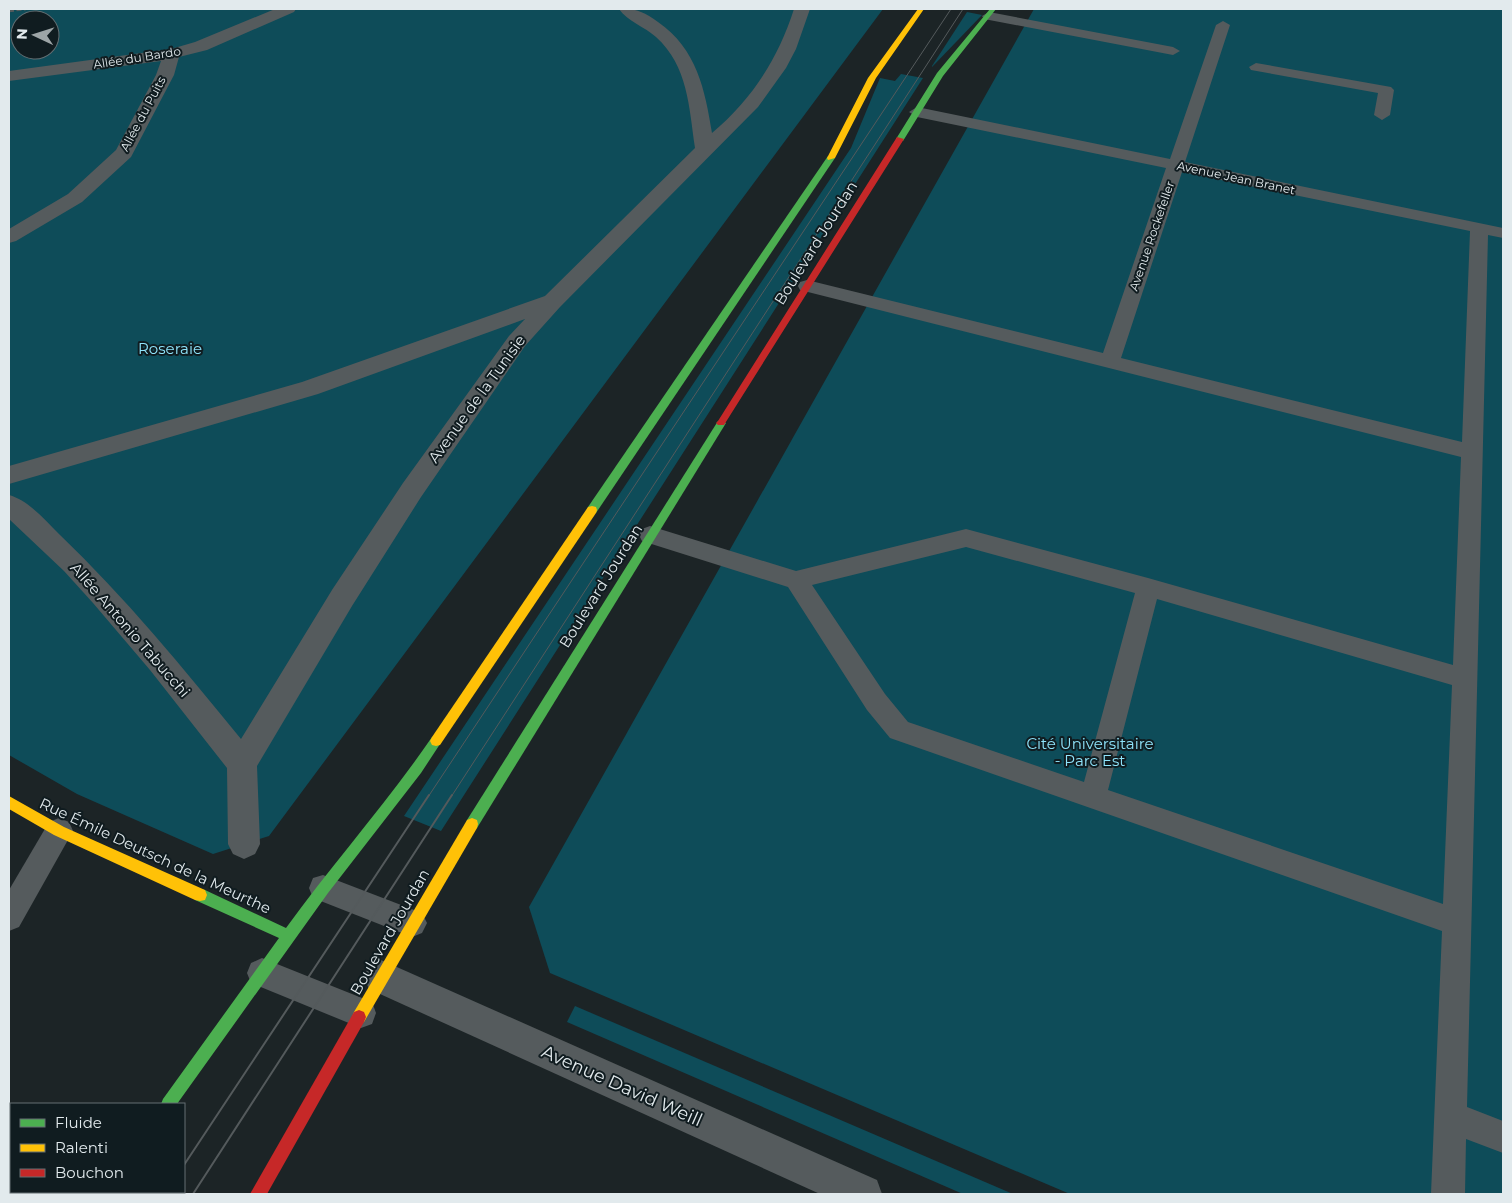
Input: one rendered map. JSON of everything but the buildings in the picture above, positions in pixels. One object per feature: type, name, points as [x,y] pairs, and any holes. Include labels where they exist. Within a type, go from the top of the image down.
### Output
[{"type":"main road","points":[[169,1103],[323,888],[423,761],[837,149],[872,78],[921,9]]},
{"type":"main road","name":"Boulevard Jourdan","points":[[258,1194],[412,924],[650,535],[940,75],[991,12]]},
{"type":"main road","name":"Rue Émile Deutsch de la Meurthe","points":[[9,802],[59,830],[289,936]]},
{"type":"street","name":"Allée du Bardo","points":[[9,76],[172,54],[201,46],[288,9]]},
{"type":"street","points":[[627,9],[661,32],[677,48],[690,68],[698,92],[705,149]]},
{"type":"street","name":"Avenue de la Tunisie","points":[[242,764],[342,598],[412,490],[517,341],[552,302],[705,149],[728,130],[775,73],[792,41],[802,9]]},
{"type":"street","name":"Allée du Puits","points":[[9,237],[75,198],[124,153],[160,84],[172,54]]},
{"type":"street","points":[[9,474],[310,388],[552,302]]},
{"type":"street","name":"Allée Antonio Tabucchi","points":[[9,504],[70,559],[131,626],[242,764]]},
{"type":"street","points":[[242,764],[244,844]]},
{"type":"street","name":"Avenue David Weill","points":[[381,977],[863,1194]]},
{"type":"lane","points":[[991,12],[1173,51]]},
{"type":"lane","name":"Avenue Rockefeller","points":[[1110,361],[1223,25]]},
{"type":"lane","points":[[1256,67],[1386,90],[1382,115]]},
{"type":"lane","name":"Avenue Jean Branet","points":[[917,112],[1503,233]]},
{"type":"lane","points":[[1448,1194],[1479,228]]},
{"type":"lane","points":[[807,286],[1472,452]]},
{"type":"lane","points":[[650,535],[796,580],[966,538],[1148,587],[1465,679]]},
{"type":"lane","points":[[796,580],[876,702],[899,730],[1458,923]]},
{"type":"lane","points":[[1093,798],[1148,587]]},
{"type":"lane","points":[[9,917],[59,830]]},
{"type":"lane","points":[[323,888],[412,924]]},
{"type":"lane","points":[[262,973],[361,1013]]},
{"type":"lane","points":[[1450,1117],[1503,1137]]},
{"type":"green space","name":"Roseraie","points":[[9,9],[883,9],[269,836],[213,854],[77,794],[9,755]]},
{"type":"green space","name":"Cité Universitaire - Parc Est","points":[[1034,9],[1503,9],[1503,1194],[1070,1194],[550,973],[529,907]]},
{"type":"green space","points":[[967,12],[982,15],[932,67],[932,66]]},
{"type":"green space","points":[[901,74],[923,78],[441,831],[404,816],[851,148],[880,78],[895,81]]},
{"type":"green space","points":[[575,1006],[1013,1194],[963,1194],[567,1022]]},
{"type":"tram line","points":[[428,797],[951,9]]},
{"type":"tram line","points":[[451,797],[963,9]]},
{"type":"tram line","points":[[185,1163],[429,795]]},
{"type":"tram line","points":[[193,1194],[452,795]]},
{"type":"railway","points":[[9,11],[26,9]]},
{"type":"traffic: fast","points":[[900,139],[940,75],[993,9]]},
{"type":"traffic: fast","points":[[592,510],[831,158]]},
{"type":"traffic: fast","points":[[472,824],[721,423]]},
{"type":"traffic: fast","points":[[169,1103],[323,888],[417,769],[436,741]]},
{"type":"traffic: fast","points":[[200,895],[289,936]]},
{"type":"traffic: slow","points":[[831,158],[872,78],[921,9]]},
{"type":"traffic: slow","points":[[436,741],[592,510]]},
{"type":"traffic: slow","points":[[9,802],[59,831],[200,895]]},
{"type":"traffic: slow","points":[[359,1017],[472,824]]},
{"type":"traffic: jam","points":[[721,423],[900,139]]},
{"type":"traffic: jam","points":[[258,1194],[359,1017]]}]
